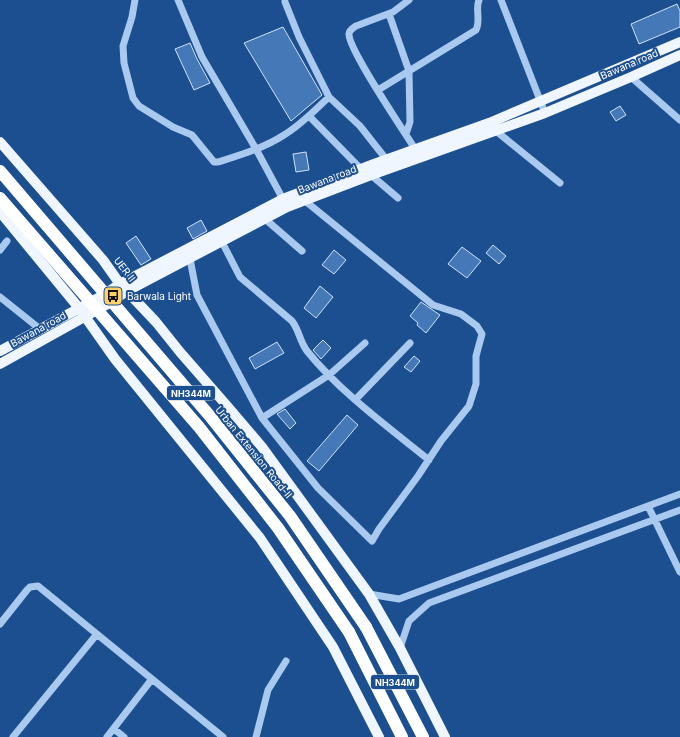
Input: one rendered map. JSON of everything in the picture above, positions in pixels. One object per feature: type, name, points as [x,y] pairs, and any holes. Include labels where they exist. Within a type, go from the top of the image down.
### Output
[{"type":"highway","name":"Urban Extension Road-II","points":[[0,172],[209,415],[290,516],[366,627],[423,737]]},
{"type":"highway","name":"NH344M","points":[[0,198],[199,427],[278,528],[349,632],[402,737]]},
{"type":"main road","name":"Bawana road","points":[[0,364],[124,287],[285,203],[360,169],[541,102],[680,42]]},
{"type":"main road","name":"Bawana road","points":[[124,287],[222,242],[264,218],[285,203],[304,200],[496,131],[632,77],[680,55]]},
{"type":"main road","name":"UER II","points":[[0,142],[262,447],[369,594],[400,648],[445,737]]},
{"type":"main road","points":[[0,212],[82,312],[115,359],[260,538],[333,647],[379,737]]},
{"type":"main road","name":"Bawana road","points":[[0,351],[40,329],[82,312]]},
{"type":"street","points":[[135,0],[132,17],[123,46],[124,63],[135,103],[174,127],[192,135],[214,162],[256,149],[283,136],[309,116],[329,97]]},
{"type":"street","points":[[178,0],[202,57],[256,149],[285,203]]},
{"type":"street","points":[[409,0],[389,14],[351,29],[349,37],[358,58],[415,149]]},
{"type":"street","points":[[378,90],[476,30],[478,22],[477,5],[479,0]]},
{"type":"street","points":[[502,0],[545,112]]},
{"type":"street","points":[[285,2],[299,37],[329,97],[360,126],[386,160]]},
{"type":"street","points":[[389,14],[409,71],[410,122],[406,134]]},
{"type":"street","points":[[632,77],[680,120]]},
{"type":"street","points":[[309,116],[360,169]]},
{"type":"street","points":[[496,131],[560,183]]},
{"type":"street","points":[[371,175],[398,198]]},
{"type":"street","points":[[190,258],[197,295],[262,418],[318,488],[372,541],[441,441],[465,412],[472,400],[476,384],[476,356],[482,334],[477,326],[456,312],[434,305],[304,200]]},
{"type":"street","points":[[264,218],[302,251]]},
{"type":"street","points":[[0,250],[7,241]]},
{"type":"street","points":[[222,242],[240,277],[292,321],[304,346],[329,376],[429,460]]},
{"type":"street","points":[[0,297],[40,329]]},
{"type":"street","points":[[262,418],[329,376],[365,343]]},
{"type":"street","points":[[356,399],[410,343]]},
{"type":"street","points":[[369,594],[399,599],[680,494]]},
{"type":"street","points":[[648,506],[654,520],[678,563],[680,572]]},
{"type":"street","points":[[400,648],[409,621],[429,603],[680,510]]},
{"type":"street","points":[[0,624],[27,590],[30,587],[38,586],[223,737]]},
{"type":"street","points":[[13,737],[97,634]]},
{"type":"street","points":[[256,737],[268,690],[286,662]]},
{"type":"street","points":[[107,737],[152,679]]},
{"type":"street","points":[[114,729],[124,737]]},
{"type":"building","points":[[677,4],[680,11],[680,27],[639,44],[631,24]]},
{"type":"building","points":[[283,27],[322,95],[291,121],[244,43]]},
{"type":"building","points":[[190,43],[210,83],[194,90],[175,49]]},
{"type":"building","points":[[620,106],[626,115],[616,121],[610,112]]},
{"type":"building","points":[[306,152],[309,170],[296,172],[293,154]]},
{"type":"building","points":[[201,220],[207,231],[193,239],[187,228]]},
{"type":"building","points":[[136,236],[151,259],[141,265],[126,243]]},
{"type":"building","points":[[493,245],[506,256],[499,264],[486,253]]},
{"type":"building","points":[[462,247],[481,261],[467,278],[448,264]]},
{"type":"building","points":[[334,250],[346,260],[334,274],[322,265]]},
{"type":"building","points":[[320,286],[333,297],[316,318],[304,308]]},
{"type":"building","points":[[421,302],[440,315],[426,333],[410,316]]},
{"type":"building","points":[[323,340],[331,348],[321,359],[313,350]]},
{"type":"building","points":[[277,342],[284,353],[255,369],[249,358]]},
{"type":"building","points":[[414,356],[420,361],[411,372],[404,367]]},
{"type":"building","points":[[285,409],[296,423],[290,429],[277,414]]},
{"type":"building","points":[[347,415],[358,425],[319,471],[307,461]]},
{"type":"place","name":"Barwala Light","points":[[113,296]]}]
